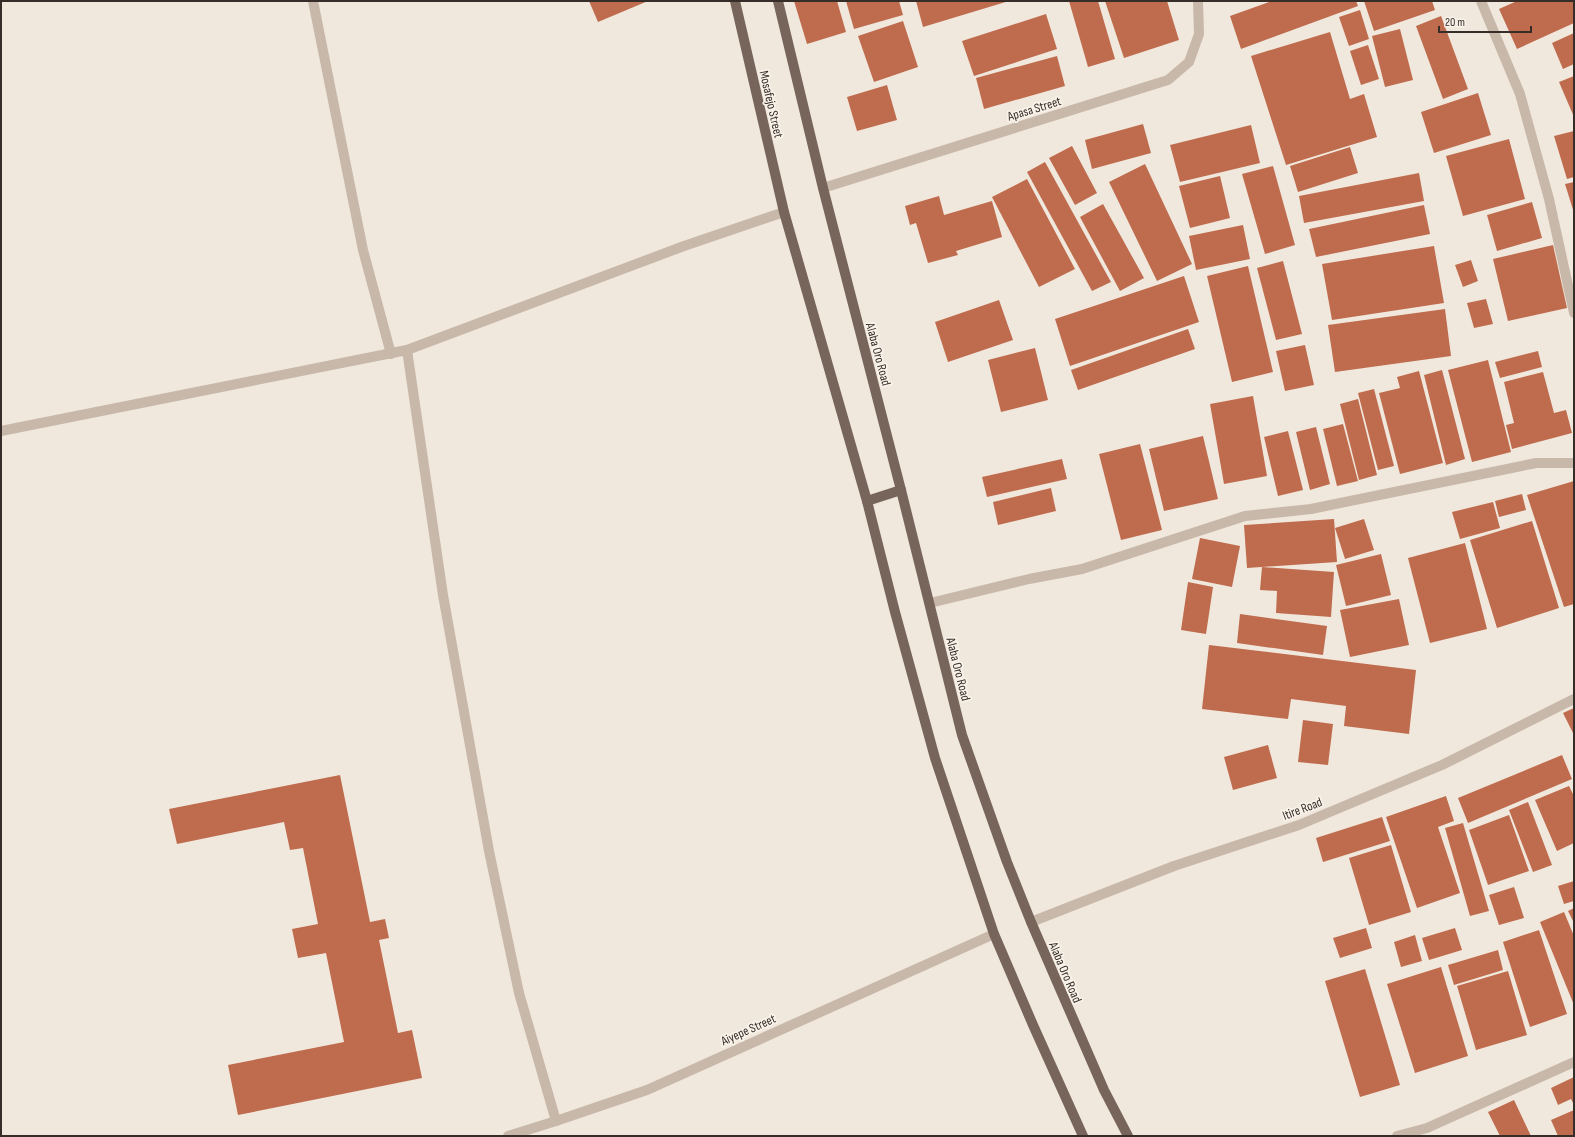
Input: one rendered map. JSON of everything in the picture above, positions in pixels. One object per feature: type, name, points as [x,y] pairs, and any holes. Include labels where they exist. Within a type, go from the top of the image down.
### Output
[{"type":"main road","name":"Mosafejo Street","points":[[735,1],[784,212]]},
{"type":"main road","points":[[778,1],[823,188]]},
{"type":"main road","name":"Alaba Oro Road","points":[[823,188],[930,603],[962,736],[1007,862],[1031,922],[1104,1090],[1128,1136]]},
{"type":"main road","points":[[784,212],[867,501],[895,612],[935,758],[994,934],[1083,1136]]},
{"type":"main road","points":[[867,501],[901,490]]},
{"type":"street","points":[[313,1],[363,250],[391,354]]},
{"type":"street","name":"Apasa Street","points":[[823,188],[1168,80],[1189,62],[1200,34],[1198,1]]},
{"type":"street","points":[[1481,1],[1520,94],[1549,199],[1574,313]]},
{"type":"street","points":[[1,431],[407,350],[684,246],[784,212]]},
{"type":"street","points":[[407,350],[443,595],[489,851],[519,993],[556,1121]]},
{"type":"street","points":[[930,603],[1029,579],[1082,569],[1245,516],[1310,509],[1536,463],[1574,463]]},
{"type":"street","name":"Itire Road","points":[[1031,922],[1174,866],[1299,825],[1442,765],[1574,699]]},
{"type":"street","name":"Aiyepe Street","points":[[508,1136],[647,1090],[994,934]]},
{"type":"street","points":[[1397,1136],[1427,1128],[1574,1062]]},
{"type":"building","points":[[589,1],[648,1],[598,22]]},
{"type":"building","points":[[794,1],[837,1],[846,32],[807,44]]},
{"type":"building","points":[[846,1],[899,1],[903,15],[854,29]]},
{"type":"building","points":[[916,1],[1009,1],[923,27]]},
{"type":"building","points":[[1069,1],[1098,1],[1115,59],[1088,67]]},
{"type":"building","points":[[1105,1],[1167,1],[1179,40],[1124,58]]},
{"type":"building","points":[[1272,1],[1356,1],[1358,6],[1241,49],[1230,16]]},
{"type":"building","points":[[1364,1],[1432,1],[1435,10],[1374,31]]},
{"type":"building","points":[[1517,1],[1574,1],[1574,23],[1517,49],[1499,9]]},
{"type":"building","points":[[1360,10],[1369,39],[1349,46],[1339,17]]},
{"type":"building","points":[[1046,14],[1057,49],[974,76],[962,41]]},
{"type":"building","points":[[1441,16],[1468,89],[1443,99],[1416,26]]},
{"type":"building","points":[[903,21],[918,67],[874,82],[858,36]]},
{"type":"building","points":[[1400,29],[1413,80],[1385,87],[1372,36]]},
{"type":"building","points":[[1330,32],[1350,99],[1364,94],[1377,137],[1286,165],[1251,56]]},
{"type":"building","points":[[1574,33],[1574,64],[1563,69],[1552,43]]},
{"type":"building","points":[[1368,45],[1379,79],[1361,85],[1350,51]]},
{"type":"building","points":[[1057,56],[1065,86],[984,109],[976,78]]},
{"type":"building","points":[[1574,76],[1574,117],[1559,82]]},
{"type":"building","points":[[887,85],[897,120],[857,131],[847,97]]},
{"type":"building","points":[[1478,93],[1491,135],[1434,153],[1421,112]]},
{"type":"building","points":[[1143,124],[1151,153],[1092,169],[1085,140]]},
{"type":"building","points":[[1251,125],[1260,163],[1180,182],[1170,145]]},
{"type":"building","points":[[1574,131],[1574,177],[1567,179],[1554,136]]},
{"type":"building","points":[[1509,139],[1525,199],[1463,216],[1446,156]]},
{"type":"building","points":[[1072,146],[1097,193],[1075,205],[1049,158]]},
{"type":"building","points":[[1350,147],[1358,173],[1298,192],[1290,166]]},
{"type":"building","points":[[1045,162],[1111,282],[1092,291],[1027,172]]},
{"type":"building","points":[[1145,164],[1192,264],[1157,281],[1109,182]]},
{"type":"building","points":[[1273,166],[1295,245],[1265,254],[1242,174]]},
{"type":"building","points":[[1419,173],[1424,201],[1304,223],[1299,196]]},
{"type":"building","points":[[1220,176],[1230,218],[1190,228],[1179,186]]},
{"type":"building","points":[[1027,179],[1075,269],[1039,287],[992,197]]},
{"type":"building","points":[[1574,182],[1574,213],[1565,184]]},
{"type":"building","points":[[939,196],[944,215],[992,201],[1002,237],[956,251],[958,255],[928,263],[916,223],[910,225],[905,206]]},
{"type":"building","points":[[1532,202],[1542,238],[1497,251],[1487,215]]},
{"type":"building","points":[[1103,204],[1144,278],[1120,291],[1080,217]]},
{"type":"building","points":[[1424,205],[1430,234],[1316,257],[1309,229]]},
{"type":"building","points":[[1243,225],[1250,259],[1196,270],[1189,236]]},
{"type":"building","points":[[1553,245],[1567,308],[1508,321],[1493,259]]},
{"type":"building","points":[[1434,246],[1444,303],[1332,320],[1322,264]]},
{"type":"building","points":[[1471,260],[1478,281],[1463,287],[1455,265]]},
{"type":"building","points":[[1283,261],[1302,334],[1276,340],[1257,268]]},
{"type":"building","points":[[1248,266],[1273,372],[1232,382],[1207,276]]},
{"type":"building","points":[[1184,276],[1199,322],[1070,366],[1055,319]]},
{"type":"building","points":[[1486,299],[1493,324],[1474,328],[1467,303]]},
{"type":"building","points":[[999,300],[1013,340],[948,362],[935,322]]},
{"type":"building","points":[[1445,309],[1451,356],[1335,372],[1328,325]]},
{"type":"building","points":[[1188,329],[1195,349],[1078,390],[1071,370]]},
{"type":"building","points":[[1305,345],[1314,385],[1285,391],[1276,351]]},
{"type":"building","points":[[1035,348],[1048,400],[1001,412],[988,360]]},
{"type":"building","points":[[1538,351],[1542,367],[1500,378],[1495,362]]},
{"type":"building","points":[[1488,360],[1511,452],[1472,462],[1448,370]]},
{"type":"building","points":[[1442,370],[1465,459],[1446,465],[1424,375]]},
{"type":"building","points":[[1419,371],[1443,463],[1400,474],[1379,393],[1400,388],[1397,377]]},
{"type":"building","points":[[1543,372],[1554,413],[1566,410],[1572,433],[1512,449],[1506,425],[1514,423],[1504,382]]},
{"type":"building","points":[[1374,389],[1394,466],[1378,470],[1358,393]]},
{"type":"building","points":[[1253,396],[1267,476],[1224,484],[1210,404]]},
{"type":"building","points":[[1358,399],[1377,475],[1359,480],[1340,404]]},
{"type":"building","points":[[1343,424],[1358,481],[1337,486],[1323,429]]},
{"type":"building","points":[[1316,427],[1330,484],[1310,490],[1296,432]]},
{"type":"building","points":[[1288,431],[1303,490],[1278,496],[1264,437]]},
{"type":"building","points":[[1203,436],[1218,499],[1164,511],[1149,449]]},
{"type":"building","points":[[1140,444],[1162,530],[1121,540],[1099,454]]},
{"type":"building","points":[[1062,459],[1067,479],[987,497],[982,477]]},
{"type":"building","points":[[1574,481],[1574,604],[1564,607],[1527,495]]},
{"type":"building","points":[[1051,488],[1056,511],[998,525],[993,502]]},
{"type":"building","points":[[1522,494],[1526,510],[1499,517],[1495,501]]},
{"type":"building","points":[[1493,502],[1500,528],[1460,539],[1452,512]]},
{"type":"building","points":[[1334,519],[1337,562],[1247,568],[1244,525]]},
{"type":"building","points":[[1364,519],[1374,550],[1345,559],[1335,528]]},
{"type":"building","points":[[1532,521],[1559,608],[1497,628],[1470,540]]},
{"type":"building","points":[[1200,538],[1240,546],[1232,587],[1192,579]]},
{"type":"building","points":[[1465,543],[1487,629],[1430,643],[1408,558]]},
{"type":"building","points":[[1381,554],[1391,595],[1346,606],[1336,565]]},
{"type":"building","points":[[1262,567],[1334,572],[1331,617],[1276,613],[1277,591],[1260,590]]},
{"type":"building","points":[[1188,582],[1213,587],[1206,634],[1181,630]]},
{"type":"building","points":[[1399,599],[1409,645],[1350,657],[1340,610]]},
{"type":"building","points":[[1240,614],[1327,626],[1323,655],[1237,643]]},
{"type":"building","points":[[1209,645],[1416,670],[1409,734],[1344,726],[1346,706],[1291,699],[1288,719],[1202,709]]},
{"type":"building","points":[[1574,708],[1574,735],[1563,713]]},
{"type":"building","points":[[1303,720],[1333,724],[1328,765],[1298,762]]},
{"type":"building","points":[[1268,745],[1277,778],[1233,790],[1224,757]]},
{"type":"building","points":[[1562,755],[1572,779],[1468,823],[1458,798]]},
{"type":"building","points":[[340,775],[370,922],[385,919],[389,938],[379,940],[398,1033],[412,1030],[422,1078],[238,1115],[228,1065],[344,1042],[326,953],[298,958],[292,929],[318,924],[303,848],[290,850],[284,822],[177,844],[169,809]]},
{"type":"building","points":[[1569,786],[1574,796],[1574,843],[1557,851],[1535,800]]},
{"type":"building","points":[[1446,796],[1454,821],[1438,827],[1460,893],[1417,908],[1386,817]]},
{"type":"building","points":[[1528,802],[1552,865],[1533,872],[1509,810]]},
{"type":"building","points":[[1509,815],[1529,871],[1488,885],[1469,830]]},
{"type":"building","points":[[1382,817],[1390,841],[1323,862],[1316,838]]},
{"type":"building","points":[[1463,823],[1489,911],[1470,916],[1445,828]]},
{"type":"building","points":[[1391,845],[1411,912],[1369,925],[1349,858]]},
{"type":"building","points":[[1574,881],[1574,901],[1564,904],[1558,886]]},
{"type":"building","points":[[1514,887],[1524,918],[1499,925],[1489,895]]},
{"type":"building","points":[[1574,908],[1574,923],[1568,911]]},
{"type":"building","points":[[1564,912],[1574,936],[1574,1005],[1540,922]]},
{"type":"building","points":[[1366,928],[1372,948],[1340,958],[1333,938]]},
{"type":"building","points":[[1455,928],[1462,950],[1429,960],[1422,938]]},
{"type":"building","points":[[1539,930],[1567,1014],[1530,1027],[1503,942]]},
{"type":"building","points":[[1415,935],[1422,961],[1401,967],[1394,942]]},
{"type":"building","points":[[1498,950],[1503,970],[1454,985],[1448,965]]},
{"type":"building","points":[[1441,967],[1468,1056],[1415,1073],[1387,984]]},
{"type":"building","points":[[1365,969],[1400,1085],[1360,1097],[1325,981]]},
{"type":"building","points":[[1508,971],[1527,1035],[1476,1050],[1457,986]]},
{"type":"building","points":[[1574,1077],[1574,1105],[1571,1099],[1558,1105],[1551,1088]]},
{"type":"building","points":[[1514,1100],[1531,1136],[1500,1136],[1488,1112]]},
{"type":"building","points":[[1574,1110],[1574,1136],[1558,1136],[1551,1120]]}]
